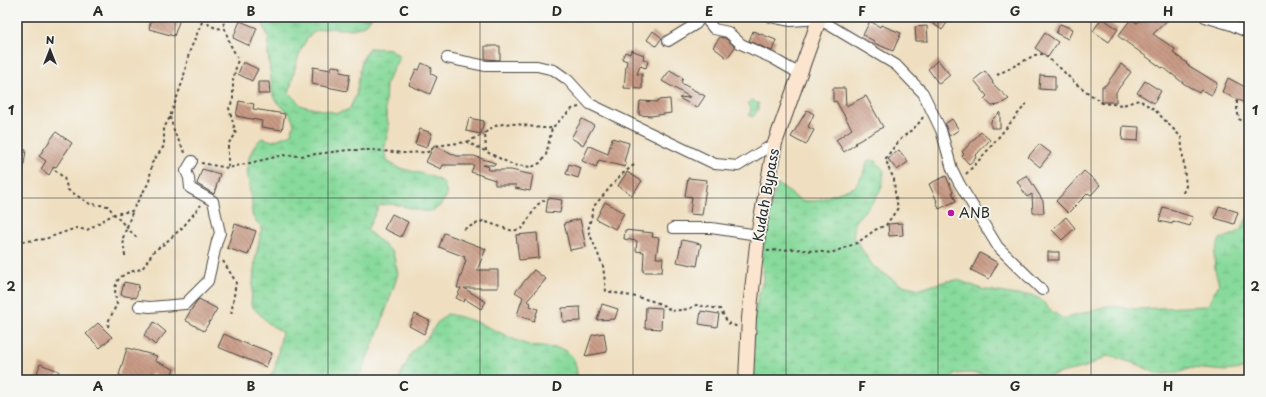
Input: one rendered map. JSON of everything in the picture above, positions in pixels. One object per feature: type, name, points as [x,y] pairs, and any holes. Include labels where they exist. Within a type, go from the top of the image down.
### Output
[{"type":"street","points":[[668,41],[696,24],[701,17],[706,19],[714,29],[728,32],[741,44],[772,58],[800,74]]},
{"type":"street","points":[[771,17],[791,21],[820,18],[896,65],[923,93],[941,130],[952,169],[958,183],[998,247],[1042,290]]},
{"type":"street","points":[[1205,17],[1231,25],[1249,34]]},
{"type":"street","name":"Kudah Bypass","points":[[746,380],[748,331],[758,235],[775,143],[820,18]]},
{"type":"street","points":[[447,58],[486,66],[538,66],[554,70],[568,80],[590,104],[715,164],[738,166],[775,143]]},
{"type":"street","points":[[139,306],[150,307],[185,304],[208,281],[220,234],[213,200],[190,188],[189,178],[186,171],[192,161]]},
{"type":"street","points":[[673,228],[711,228],[758,235]]},
{"type":"path","points":[[205,17],[209,25],[216,28],[225,29]]},
{"type":"path","points":[[17,242],[45,239],[76,228],[88,230],[114,214],[132,211],[149,182],[152,163],[164,146],[164,128],[170,117],[183,80],[189,53],[205,17]]},
{"type":"path","points":[[222,17],[230,44],[238,59],[233,80],[233,100],[229,108],[236,134],[228,144],[228,168]]},
{"type":"path","points":[[997,75],[1035,55],[1043,54],[1075,83],[1102,103],[1123,105],[1139,100],[1154,109],[1181,136],[1186,186],[1182,195]]},
{"type":"path","points":[[1244,80],[1249,82]]},
{"type":"path","points":[[1237,101],[1239,119],[1249,125]]},
{"type":"path","points":[[958,183],[982,158],[1028,103]]},
{"type":"path","points":[[467,142],[513,165],[532,167],[540,163],[546,155],[552,128],[572,109],[590,104]]},
{"type":"path","points":[[756,252],[795,249],[831,253],[858,243],[875,230],[886,225],[898,208],[894,179],[888,167],[886,158],[903,137],[917,126],[930,106]]},
{"type":"path","points":[[170,117],[175,134],[184,153],[192,161],[228,168],[284,155],[300,156],[348,150],[372,150],[403,153],[428,152],[434,146],[467,142],[495,127],[513,123],[538,128],[552,128]]},
{"type":"path","points":[[485,133],[486,151]]},
{"type":"path","points":[[634,165],[622,175],[594,206],[588,230],[603,266],[606,291],[649,300],[667,306],[671,311],[689,309],[696,305],[720,309],[728,323],[748,331]]},
{"type":"path","points":[[55,170],[64,178],[68,190],[90,204],[108,206],[138,239]]},
{"type":"path","points":[[464,229],[483,221],[513,231],[523,228],[537,205],[546,199]]},
{"type":"path","points":[[108,327],[109,320],[117,304],[115,295],[117,281],[127,272],[142,269],[154,251],[183,226],[200,205],[213,200]]},
{"type":"path","points":[[125,256],[123,238],[134,207]]},
{"type":"path","points":[[216,245],[225,266],[236,282],[231,316]]},
{"type":"green space","points":[[262,17],[372,17],[358,28],[324,29],[310,35],[302,47],[299,55],[289,93],[302,106],[337,113],[349,110],[356,95],[362,60],[369,48],[390,49],[400,56],[386,83],[385,106],[389,128],[384,151],[388,162],[399,168],[431,176],[444,183],[447,195],[441,205],[433,210],[417,210],[389,204],[379,206],[367,230],[393,253],[398,274],[379,330],[361,372],[355,380],[268,380],[275,368],[282,332],[268,323],[251,305],[255,260],[262,227],[252,215],[248,168],[251,152],[262,138],[273,141],[291,134],[294,124],[290,114],[273,96],[268,53],[269,40]]},
{"type":"green space","points":[[752,99],[756,103],[759,103],[758,110],[753,117],[749,115],[751,109],[748,104]]},
{"type":"green space","points":[[868,160],[876,161],[884,171],[882,187],[874,201],[856,220],[853,236],[873,266],[901,285],[921,289],[946,281],[958,280],[982,289],[1016,295],[1031,295],[1040,299],[1053,312],[1063,319],[1107,306],[1138,309],[1207,306],[1219,284],[1215,270],[1214,254],[1220,239],[1239,231],[1249,214],[1249,368],[1226,371],[1191,368],[1178,373],[1157,374],[1139,365],[1107,356],[1086,367],[1036,379],[1003,380],[989,375],[969,373],[955,374],[949,380],[746,380],[751,333],[759,293],[764,277],[761,261],[763,247],[772,199],[778,184],[801,201],[815,201],[855,187],[863,174]]},
{"type":"green space","points":[[447,314],[479,323],[532,346],[565,350],[575,361],[578,380],[398,380],[412,352],[427,338],[437,323]]},
{"type":"building","points":[[152,17],[173,17],[180,19],[174,36],[149,29]]},
{"type":"building","points":[[924,17],[951,17],[942,30]]},
{"type":"building","points":[[1144,17],[1171,17],[1153,34],[1175,49],[1173,53],[1187,63],[1186,64],[1217,83],[1212,95],[1201,90],[1199,93],[1183,83],[1163,67],[1162,68],[1118,36],[1131,19],[1137,23]]},
{"type":"building","points":[[1102,18],[1118,29],[1109,42],[1093,31]]},
{"type":"building","points":[[240,21],[257,28],[250,46],[233,38]]},
{"type":"building","points":[[870,21],[880,27],[881,25],[901,33],[893,51],[874,43],[874,41],[863,35]]},
{"type":"building","points":[[1060,24],[1073,29],[1068,39],[1056,33]]},
{"type":"building","points":[[927,26],[928,41],[916,41],[915,27]]},
{"type":"building","points":[[653,31],[662,38],[656,46],[647,40]]},
{"type":"building","points":[[753,31],[776,40],[772,51],[749,41]]},
{"type":"building","points":[[1045,33],[1058,42],[1048,57],[1035,48]]},
{"type":"building","points":[[720,37],[725,38],[735,47],[727,58],[713,47]]},
{"type":"building","points":[[485,46],[500,46],[500,60],[485,59]]},
{"type":"building","points":[[631,50],[644,55],[643,59],[648,61],[646,68],[640,66],[637,74],[642,74],[642,89],[624,88],[627,61],[622,59],[625,52],[630,54]]},
{"type":"building","points":[[938,60],[950,75],[939,84],[928,69]]},
{"type":"building","points":[[243,62],[258,69],[252,81],[238,74]]},
{"type":"building","points":[[422,63],[432,68],[430,73],[437,77],[430,94],[409,85],[416,69],[419,70]]},
{"type":"building","points":[[1121,64],[1131,72],[1116,92],[1116,102],[1102,102],[1102,86],[1105,86]]},
{"type":"building","points":[[332,66],[341,67],[340,72],[350,74],[347,91],[312,84],[313,67],[331,70]]},
{"type":"building","points":[[670,70],[683,78],[681,83],[705,96],[697,108],[679,98],[690,97],[662,81]]},
{"type":"building","points":[[985,71],[993,82],[992,83],[1009,99],[999,105],[992,106],[984,99],[987,96],[974,80]]},
{"type":"building","points":[[1040,75],[1055,76],[1055,90],[1039,89]]},
{"type":"building","points":[[1228,78],[1249,89],[1249,105],[1222,92]]},
{"type":"building","points":[[1145,81],[1161,91],[1154,103],[1137,93]]},
{"type":"building","points":[[258,82],[269,82],[270,94],[258,94]]},
{"type":"building","points":[[833,88],[845,88],[846,106],[866,96],[883,127],[855,143],[856,144],[844,152],[836,140],[852,129],[836,101],[833,102]]},
{"type":"building","points":[[670,99],[671,113],[651,116],[639,115],[640,101],[658,102],[658,100]]},
{"type":"building","points":[[239,101],[254,104],[253,109],[285,114],[282,130],[261,127],[262,121],[236,116]]},
{"type":"building","points":[[807,110],[814,114],[808,127],[814,130],[806,145],[791,137]]},
{"type":"building","points":[[1000,112],[1000,128],[991,128],[991,121]]},
{"type":"building","points":[[469,118],[484,121],[481,134],[466,131]]},
{"type":"building","points":[[582,119],[594,125],[583,145],[571,138]]},
{"type":"building","points":[[952,119],[959,130],[949,136],[945,124]]},
{"type":"building","points":[[1123,126],[1139,127],[1138,141],[1122,140]]},
{"type":"building","points":[[420,129],[432,133],[427,148],[415,144]]},
{"type":"building","points":[[56,132],[72,143],[49,175],[41,169],[46,161],[39,156]]},
{"type":"building","points":[[981,132],[990,140],[975,156],[976,158],[969,164],[962,156],[964,154],[962,152]]},
{"type":"building","points":[[612,138],[629,143],[624,162],[626,163],[625,167],[599,160],[596,167],[582,161],[589,146],[608,154]]},
{"type":"building","points":[[1039,144],[1051,153],[1040,167],[1028,157]]},
{"type":"building","points":[[434,145],[457,156],[474,156],[495,163],[495,165],[483,165],[489,167],[488,170],[511,170],[533,175],[530,191],[515,188],[516,185],[495,185],[495,180],[471,172],[474,165],[443,165],[441,169],[426,162]]},
{"type":"building","points":[[17,149],[26,150],[22,178],[17,178]]},
{"type":"building","points":[[899,150],[908,162],[897,170],[888,159]]},
{"type":"building","points":[[569,164],[581,168],[578,178],[566,174]]},
{"type":"building","points":[[202,169],[220,174],[214,194],[197,184]]},
{"type":"building","points":[[1084,171],[1100,185],[1091,195],[1088,193],[1068,213],[1056,201]]},
{"type":"building","points":[[627,172],[642,181],[632,195],[618,186]]},
{"type":"building","points":[[1027,175],[1043,201],[1044,213],[1033,213],[1032,194],[1027,197],[1017,181]]},
{"type":"building","points":[[946,176],[956,201],[939,209],[929,184]]},
{"type":"building","points":[[688,178],[707,180],[702,215],[690,214],[692,197],[685,196]]},
{"type":"building","points":[[548,198],[562,200],[560,213],[546,212]]},
{"type":"building","points":[[605,202],[624,213],[615,229],[596,219]]},
{"type":"building","points":[[1219,206],[1238,212],[1234,224],[1215,218]]},
{"type":"building","points":[[1163,207],[1193,217],[1190,226],[1173,221],[1172,224],[1159,221]]},
{"type":"building","points":[[392,214],[408,222],[401,237],[384,229]]},
{"type":"building","points":[[1066,217],[1075,228],[1062,240],[1052,230]]},
{"type":"building","points":[[580,219],[586,247],[570,250],[564,223]]},
{"type":"building","points":[[902,223],[903,235],[889,236],[888,224]]},
{"type":"building","points":[[235,224],[256,231],[248,255],[227,248]]},
{"type":"building","points":[[625,230],[653,233],[652,237],[659,238],[656,258],[663,258],[662,272],[643,272],[644,252],[636,251],[637,241],[624,239]]},
{"type":"building","points":[[444,233],[486,249],[477,270],[498,270],[498,288],[464,288],[486,302],[481,309],[465,299],[464,302],[456,298],[461,288],[457,288],[466,260],[464,259],[465,257],[439,247]]},
{"type":"building","points":[[537,233],[539,258],[519,260],[516,235]]},
{"type":"building","points":[[682,240],[701,244],[697,266],[677,262]]},
{"type":"building","points":[[1048,252],[1059,252],[1059,260],[1048,260]]},
{"type":"building","points":[[980,253],[998,263],[989,279],[971,270]]},
{"type":"building","points":[[534,270],[546,279],[527,301],[531,303],[530,306],[538,309],[534,321],[517,315],[523,297],[515,292]]},
{"type":"building","points":[[124,282],[139,285],[136,298],[121,295]]},
{"type":"building","points":[[199,299],[217,309],[204,331],[185,320]]},
{"type":"building","points":[[602,304],[618,309],[615,319],[597,320]]},
{"type":"building","points":[[580,307],[581,321],[563,322],[562,308]]},
{"type":"building","points":[[646,307],[662,308],[661,329],[645,328]]},
{"type":"building","points":[[701,311],[719,314],[717,327],[699,324]]},
{"type":"building","points":[[415,314],[430,321],[424,334],[409,326]]},
{"type":"building","points":[[154,322],[166,332],[155,345],[144,335]]},
{"type":"building","points":[[98,323],[112,337],[100,348],[86,334]]},
{"type":"building","points":[[604,333],[607,352],[585,356],[592,335]]},
{"type":"building","points":[[224,334],[251,346],[252,345],[272,353],[266,367],[218,347]]},
{"type":"building","points":[[127,348],[157,356],[155,361],[174,369],[169,380],[152,373],[149,380],[135,380],[119,375]]},
{"type":"building","points":[[40,364],[59,371],[56,380],[35,380]]},
{"type":"place","name":"ANB","points":[[951,213]]}]
